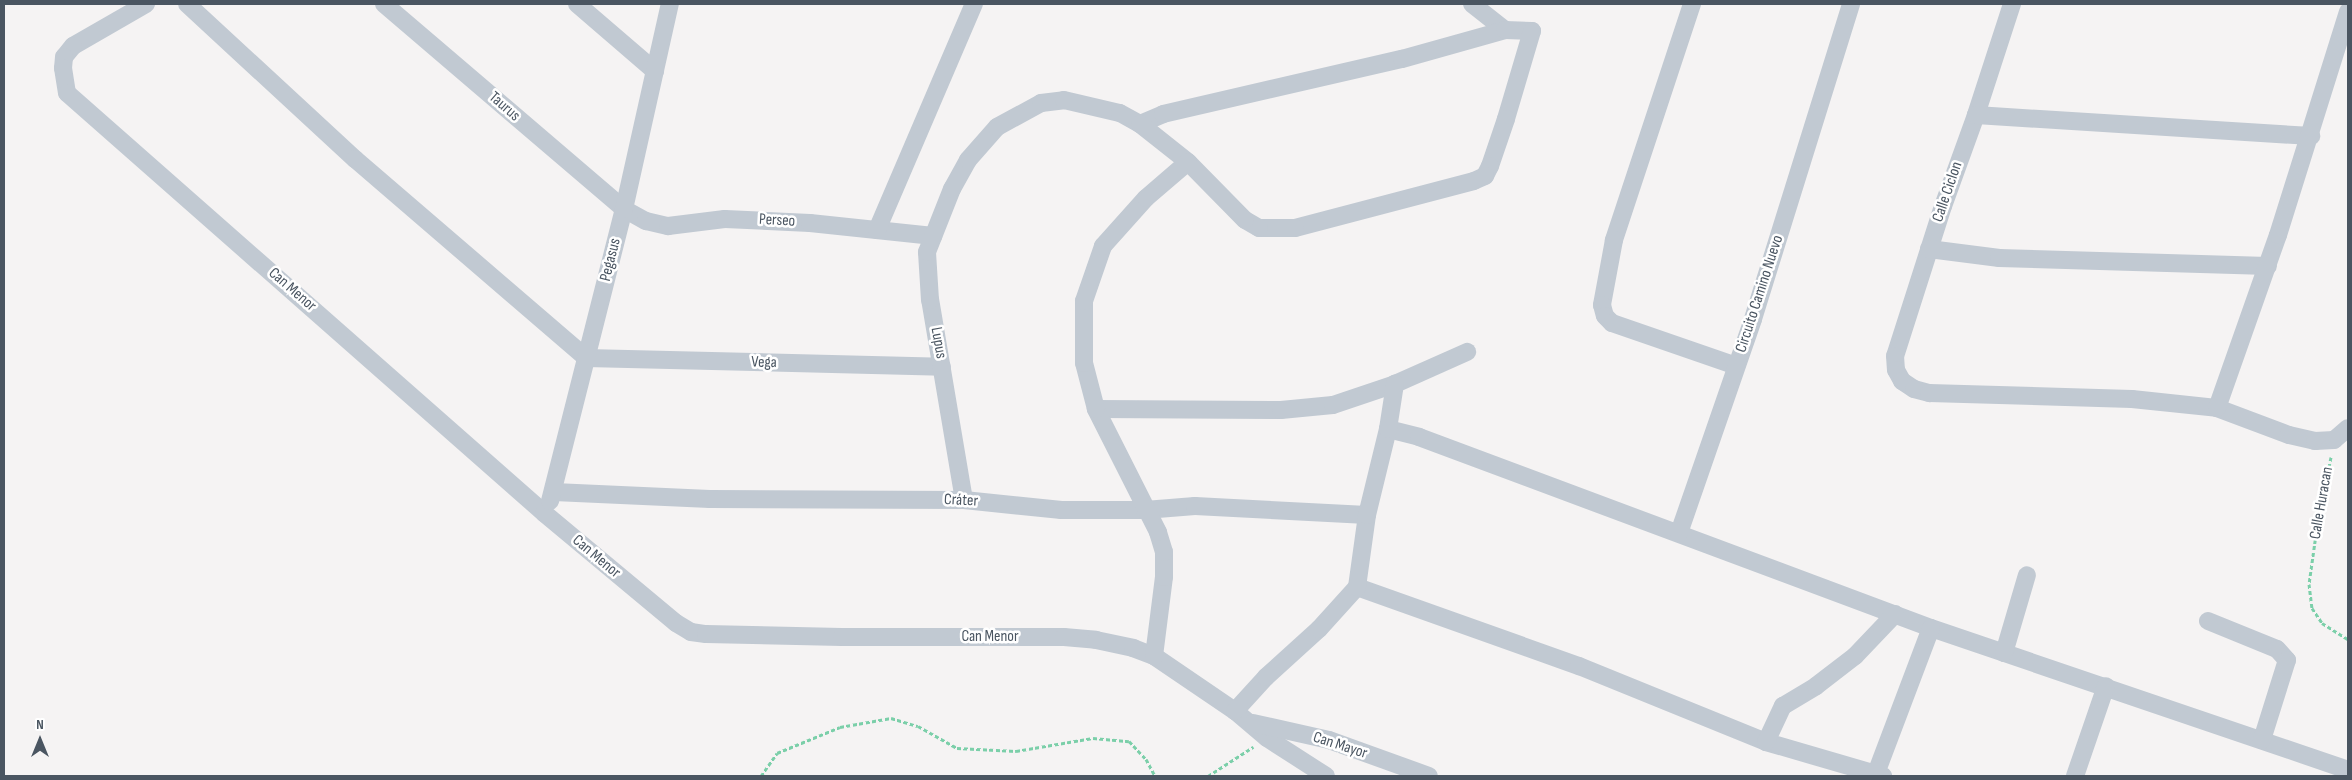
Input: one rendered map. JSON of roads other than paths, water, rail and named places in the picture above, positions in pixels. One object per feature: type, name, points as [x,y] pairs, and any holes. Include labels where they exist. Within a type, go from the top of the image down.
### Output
[{"type":"street","name":"Can Menor","points":[[146,4],[73,46],[64,56],[63,68],[67,94],[544,513],[676,623],[691,632],[706,634],[832,637],[1064,637],[1096,640],[1154,656],[1235,711],[1267,738],[1326,776]]},
{"type":"street","points":[[187,4],[355,159],[586,358]]},
{"type":"street","name":"Taurus","points":[[384,4],[624,209]]},
{"type":"street","points":[[577,4],[655,71]]},
{"type":"street","name":"Pegasus","points":[[544,513],[554,492],[624,209],[670,4]]},
{"type":"street","points":[[877,230],[974,4]]},
{"type":"street","points":[[1472,4],[1505,30]]},
{"type":"street","name":"Circuito Camino Nuevo","points":[[1692,4],[1614,240],[1602,305],[1605,316],[1612,323],[1736,366],[1851,4]]},
{"type":"street","name":"Calle Ciclon","points":[[2012,4],[1976,115],[1928,249],[1895,356],[1896,370],[1902,381],[1914,389],[1928,393],[2132,399],[2217,408]]},
{"type":"street","points":[[2348,12],[2311,136],[2268,266],[2217,408],[2288,435],[2315,442],[2334,440],[2348,428]]},
{"type":"street","points":[[1140,124],[1163,114],[1402,58],[1505,30]]},
{"type":"street","name":"Lupus","points":[[964,500],[930,300],[927,252],[952,189],[968,160],[997,127],[1041,103],[1064,100],[1120,113],[1140,124],[1188,162],[1245,220],[1259,228],[1274,230],[1295,228],[1474,181],[1484,176],[1490,166],[1532,31],[1505,30]]},
{"type":"street","points":[[1976,115],[2311,136]]},
{"type":"street","points":[[1154,656],[1164,577],[1164,552],[1158,532],[1145,510],[1096,409],[1084,363],[1084,300],[1103,246],[1146,198],[1188,162]]},
{"type":"street","name":"Perseo","points":[[624,209],[646,221],[668,226],[725,219],[810,222],[933,236]]},
{"type":"street","points":[[1928,249],[1999,258],[2268,266]]},
{"type":"street","points":[[1096,409],[1281,410],[1333,405],[1395,384],[1467,352]]},
{"type":"street","name":"Vega","points":[[586,358],[942,367]]},
{"type":"street","points":[[1678,533],[1736,366]]},
{"type":"street","points":[[1235,711],[1266,677],[1319,629],[1357,587],[1367,515],[1388,429],[1395,384]]},
{"type":"street","points":[[1388,429],[1419,436],[1932,628],[2348,770]]},
{"type":"street","name":"Cráter","points":[[554,492],[710,499],[964,500],[1061,510],[1145,510],[1195,506],[1367,515]]},
{"type":"street","points":[[2004,653],[2027,576]]},
{"type":"street","points":[[1357,587],[1579,666],[1766,742],[1878,775],[1932,628]]},
{"type":"street","points":[[1766,742],[1783,706],[1816,686],[1855,656],[1895,614]]},
{"type":"street","points":[[2208,621],[2277,649],[2287,660],[2262,740]]},
{"type":"street","points":[[2075,776],[2106,686]]},
{"type":"street","name":"Can Mayor","points":[[1250,722],[1329,740],[1429,776]]}]
